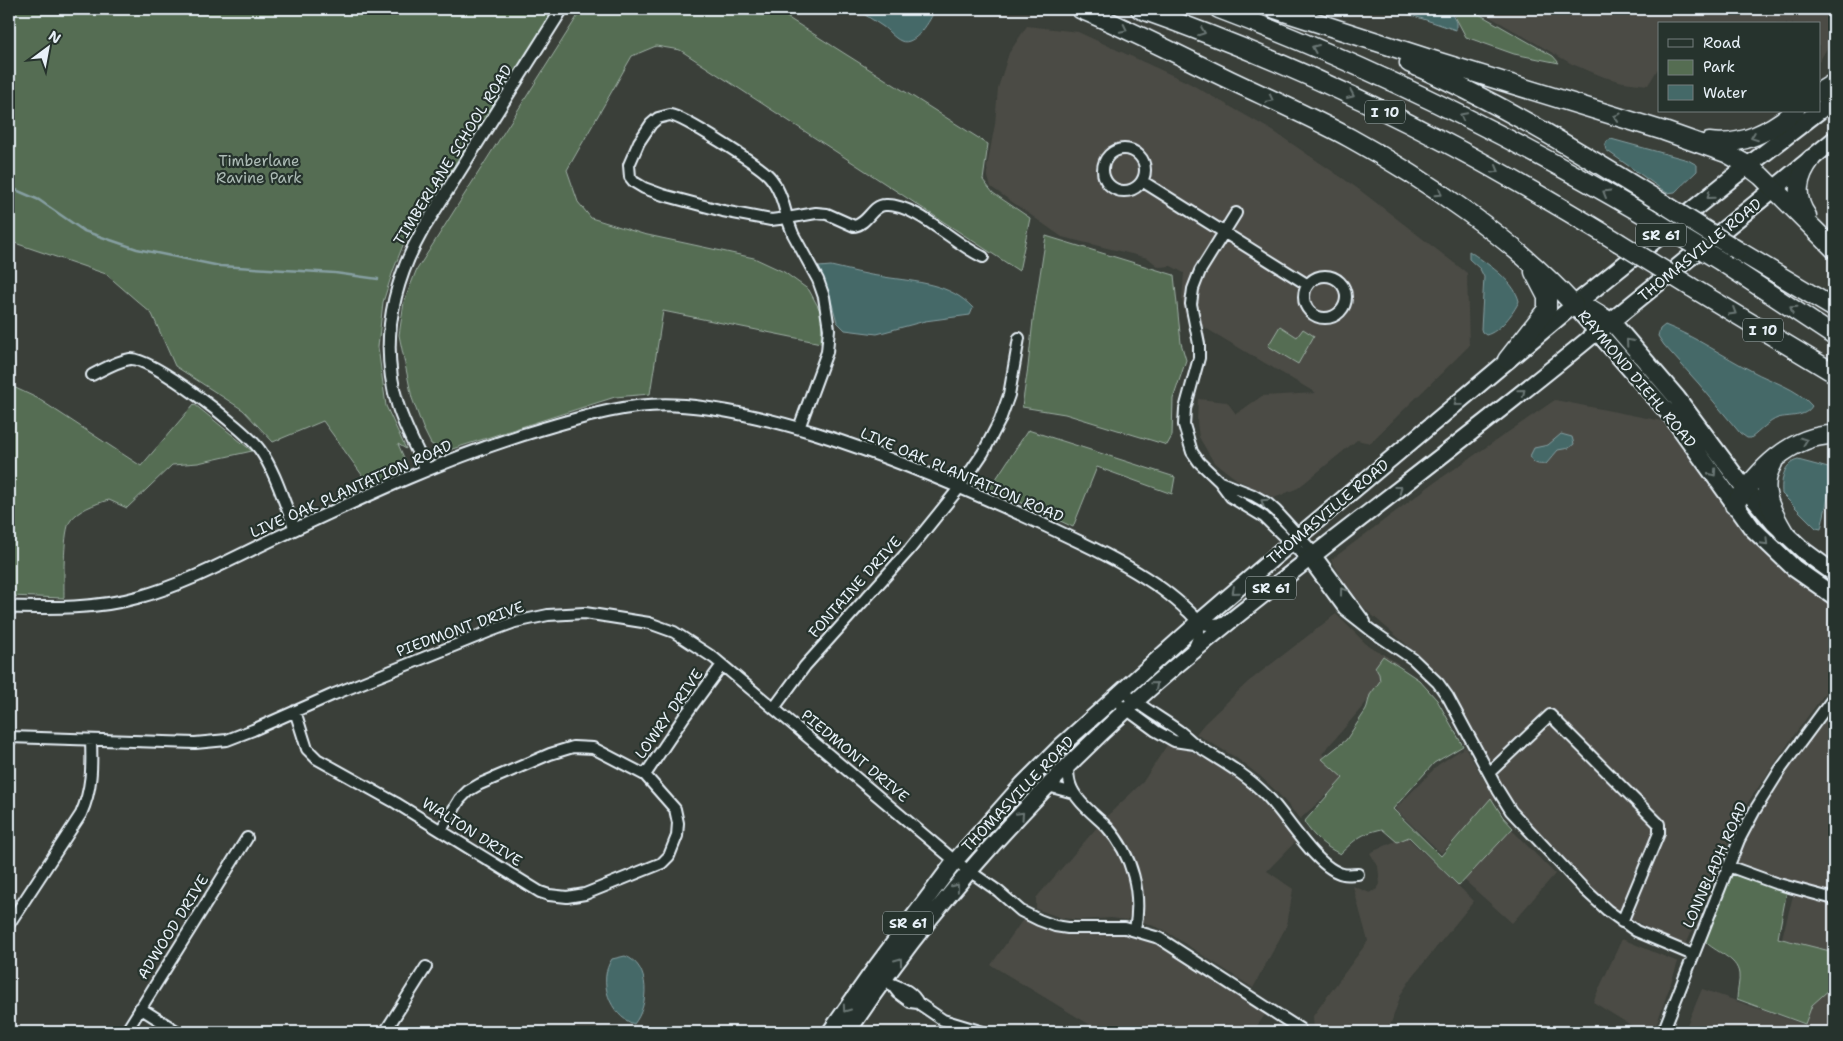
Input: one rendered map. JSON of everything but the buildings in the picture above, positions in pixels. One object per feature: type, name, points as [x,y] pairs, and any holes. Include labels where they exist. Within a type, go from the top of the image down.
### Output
[{"type":"highway","points":[[1080,9],[1362,145],[1410,174],[1454,204],[1528,261],[1574,305]]},
{"type":"highway","name":"I 10","points":[[1140,9],[1267,58],[1375,106],[1479,160],[1834,373]]},
{"type":"highway","name":"I 10","points":[[1219,9],[1340,58],[1429,99],[1544,158],[1648,217],[1722,262],[1834,336]]},
{"type":"highway","points":[[1275,9],[1442,63],[1664,131],[1726,153],[1748,166],[1775,189],[1834,249]]},
{"type":"highway","points":[[1298,17],[1401,59],[1475,94],[1560,141],[1834,308]]},
{"type":"highway","points":[[1820,91],[1834,83]]},
{"type":"highway","name":"THOMASVILLE ROAD","points":[[1820,110],[1834,100]]},
{"type":"highway","points":[[1664,131],[1711,142],[1740,141],[1768,131],[1794,112]]},
{"type":"highway","name":"THOMASVILLE ROAD","points":[[1574,305],[1818,112]]},
{"type":"highway","name":"THOMASVILLE ROAD","points":[[1605,326],[1834,140]]},
{"type":"highway","points":[[1811,159],[1800,183],[1799,202],[1811,221],[1834,249]]},
{"type":"highway","points":[[1507,360],[1543,315],[1547,306],[1546,293],[1528,261]]},
{"type":"highway","name":"RAYMOND DIEHL ROAD","points":[[1574,305],[1605,326],[1682,405],[1745,489],[1785,534],[1834,573]]},
{"type":"highway","name":"RAYMOND DIEHL ROAD","points":[[1605,326],[1757,533],[1782,558],[1834,596]]},
{"type":"highway","points":[[1734,504],[1745,489],[1778,456],[1790,447],[1820,436],[1834,435]]},
{"type":"highway","points":[[1778,456],[1768,474],[1765,490],[1770,508],[1785,534]]},
{"type":"main road","name":"THOMASVILLE ROAD","points":[[848,1032],[955,861],[1034,773],[1199,622],[1294,539],[1574,305]]},
{"type":"main road","name":"THOMASVILLE ROAD","points":[[830,1032],[883,978],[970,870],[1068,765],[1131,706],[1228,623],[1605,326]]},
{"type":"main road","points":[[1034,773],[1048,786]]},
{"type":"street","name":"TIMBERLANE SCHOOL ROAD","points":[[426,469],[401,413],[391,373],[389,351],[390,324],[397,288],[410,253],[423,228],[562,9]]},
{"type":"street","points":[[799,428],[827,352],[829,329],[824,297],[818,280],[793,234],[788,218],[780,194],[769,176],[678,116],[665,116],[652,124],[632,155],[629,165],[630,177],[644,188],[747,216],[771,220],[788,218],[804,214],[822,213],[854,226],[863,223],[879,206],[897,206],[926,221],[983,257]]},
{"type":"street","points":[[1121,149],[1134,152],[1142,159],[1144,165],[1145,174],[1142,181],[1129,191],[1122,192],[1113,189],[1105,181],[1102,174],[1103,164],[1115,151],[1121,149]]},
{"type":"street","points":[[1142,181],[1308,285]]},
{"type":"street","points":[[1236,213],[1200,271],[1193,289],[1191,304],[1200,344],[1199,358],[1185,409],[1184,426],[1192,452],[1199,462],[1220,482],[1247,492],[1267,503],[1294,539],[1311,557],[1344,609],[1413,659],[1438,683],[1448,697],[1502,797],[1521,823],[1582,886],[1622,922],[1636,931],[1693,955]]},
{"type":"street","points":[[1322,276],[1336,279],[1345,290],[1346,300],[1344,308],[1330,318],[1320,318],[1311,313],[1306,306],[1304,298],[1308,285],[1322,276]]},
{"type":"street","name":"FONTAINE DRIVE","points":[[774,708],[805,666],[910,549],[960,487],[982,453],[1006,405],[1013,377],[1019,338]]},
{"type":"street","points":[[92,375],[114,364],[132,359],[144,363],[171,378],[223,414],[259,448],[269,465],[295,529]]},
{"type":"street","name":"LIVE OAK PLANTATION ROAD","points":[[9,607],[63,608],[90,606],[139,598],[200,574],[426,469],[517,436],[552,426],[606,412],[648,405],[671,405],[734,413],[799,428],[874,453],[960,487],[1083,544],[1124,566],[1157,586],[1182,605],[1199,622]]},
{"type":"street","name":"PIEDMONT DRIVE","points":[[9,737],[195,743],[228,740],[515,622],[548,615],[585,613],[630,618],[664,627],[688,640],[722,665],[955,861],[998,891],[1021,911],[1041,922],[1068,928],[1114,927],[1135,930],[1159,938],[1300,1029]]},
{"type":"street","points":[[1193,652],[1198,639],[1199,622],[1207,624],[1228,623]]},
{"type":"street","name":"LOWRY DRIVE","points":[[666,858],[677,836],[678,823],[675,808],[645,775],[684,716],[722,665]]},
{"type":"street","points":[[1119,694],[1156,731],[1174,741],[1195,744],[1232,767],[1260,789],[1286,817],[1305,844],[1327,865],[1343,874],[1358,874]]},
{"type":"street","name":"LONNBLADH ROAD","points":[[1663,1032],[1739,840],[1760,801],[1780,770],[1834,697]]},
{"type":"street","name":"WALTON DRIVE","points":[[295,711],[307,749],[317,759],[396,803],[540,892],[567,897],[584,894],[662,863],[666,858]]},
{"type":"street","points":[[1489,773],[1550,715],[1659,824],[1659,833],[1622,922]]},
{"type":"street","points":[[9,924],[81,814],[88,799],[91,740]]},
{"type":"street","points":[[441,830],[460,799],[468,791],[541,758],[573,747],[593,748],[645,775]]},
{"type":"street","points":[[1068,765],[1070,783],[1074,793],[1114,836],[1129,861],[1137,886],[1138,902],[1135,930]]},
{"type":"street","points":[[1048,786],[1074,793]]},
{"type":"street","name":"ADWOOD DRIVE","points":[[126,1032],[247,838]]},
{"type":"street","points":[[1728,866],[1775,883],[1834,899]]},
{"type":"street","points":[[384,1032],[426,967]]},
{"type":"street","points":[[883,978],[910,1002],[918,1003],[943,1020],[983,1032]]},
{"type":"street","points":[[140,1008],[178,1032]]},
{"type":"shaded area","points":[[1476,9],[1834,9],[1834,36],[1820,60],[1820,22],[1658,22],[1658,69],[1648,85],[1623,82],[1604,77],[1572,64]]},
{"type":"shaded area","points":[[1027,26],[1078,32],[1187,82],[1273,131],[1357,188],[1467,273],[1469,346],[1370,443],[1357,440],[1298,488],[1274,498],[1236,479],[1213,461],[1199,437],[1197,423],[1198,399],[1227,402],[1236,414],[1262,396],[1316,393],[1185,316],[1182,300],[1184,273],[1171,266],[1159,267],[1148,258],[1062,237],[991,187],[987,167],[995,124],[998,88],[1009,53]]},
{"type":"shaded area","points":[[1555,400],[1662,421],[1736,522],[1770,557],[1796,579],[1834,606],[1834,681],[1740,814],[1686,945],[1663,938],[1610,905],[1575,872],[1527,821],[1503,789],[1449,688],[1407,645],[1366,610],[1345,583],[1331,560],[1431,485]]},
{"type":"shaded area","points":[[1336,614],[1366,644],[1399,664],[1322,754],[1346,777],[1300,819],[1277,792],[1260,776],[1235,757],[1196,734],[1248,682]]},
{"type":"shaded area","points":[[1834,703],[1834,1032],[1684,1032],[1702,989],[1805,1025],[1827,951],[1782,938],[1794,892],[1733,872],[1758,810],[1772,787]]},
{"type":"shaded area","points":[[1169,742],[1213,761],[1246,782],[1258,792],[1298,839],[1267,871],[1293,889],[1287,925],[1253,988],[1164,930],[1143,922],[1143,895],[1139,872],[1131,852],[1107,816],[1143,782]]},
{"type":"shaded area","points":[[1465,747],[1495,799],[1441,853],[1395,809],[1438,765]]},
{"type":"shaded area","points":[[1099,825],[1123,856],[1131,877],[1134,901],[1132,913],[1127,920],[1111,918],[1081,920],[1062,918],[1036,909],[1036,898]]},
{"type":"shaded area","points":[[1511,829],[1555,874],[1512,923],[1462,878]]},
{"type":"shaded area","points":[[1406,836],[1474,901],[1413,976],[1401,994],[1388,1032],[1314,1032],[1313,1016],[1368,941],[1353,886],[1370,893],[1377,889],[1380,884],[1378,866],[1370,853]]},
{"type":"shaded area","points":[[1024,918],[1060,933],[1107,932],[1137,936],[1157,943],[1181,956],[1266,1013],[1253,1032],[1102,1032],[991,965]]},
{"type":"shaded area","points":[[1622,939],[1678,962],[1654,1032],[1642,1032],[1593,1002]]},
{"type":"green space","name":"Timberlane Ravine Park","points":[[9,9],[557,9],[405,240],[383,302],[378,347],[386,406],[406,449],[398,444],[409,469],[370,486],[323,421],[273,442],[243,410],[175,366],[152,314],[106,274],[9,241]]},
{"type":"green space","points":[[582,9],[774,9],[988,144],[983,180],[993,193],[1030,218],[1019,271],[680,50],[656,46],[632,56],[567,170],[578,202],[591,218],[643,234],[754,258],[784,272],[809,290],[822,314],[821,343],[663,311],[650,394],[615,397],[446,451],[431,444],[412,398],[399,335],[404,302],[416,271]]},
{"type":"green space","points":[[1451,9],[1470,9],[1553,56],[1559,63],[1514,54],[1466,37]]},
{"type":"green space","points":[[1046,236],[1174,275],[1181,343],[1186,360],[1173,399],[1172,436],[1167,445],[1065,414],[1022,407]]},
{"type":"green space","points":[[1280,326],[1297,337],[1303,329],[1314,336],[1298,364],[1268,346]]},
{"type":"green space","points":[[9,385],[37,398],[141,466],[194,404],[252,451],[198,463],[172,465],[127,508],[109,500],[81,511],[69,523],[67,530],[64,560],[64,598],[9,596]]},
{"type":"green space","points":[[1028,430],[1175,477],[1172,494],[1097,467],[1073,527],[990,488]]},
{"type":"green space","points":[[1383,656],[1419,680],[1437,700],[1463,746],[1434,763],[1393,809],[1441,856],[1491,798],[1503,817],[1513,828],[1459,886],[1409,837],[1397,842],[1382,829],[1359,838],[1340,854],[1320,841],[1304,822],[1343,778],[1322,759],[1346,740],[1366,710],[1370,695],[1380,681],[1375,667]]},
{"type":"green space","points":[[1732,872],[1787,890],[1778,938],[1834,952],[1831,988],[1812,1005],[1805,1024],[1737,999],[1739,974],[1737,968],[1730,959],[1705,941]]},
{"type":"water","points":[[855,9],[935,9],[922,31],[912,40],[906,42],[898,40],[882,26]]},
{"type":"water","points":[[1393,9],[1449,9],[1456,22],[1456,30]]},
{"type":"water","points":[[1611,139],[1688,160],[1697,165],[1697,171],[1675,192],[1667,193],[1606,150],[1607,141]]},
{"type":"water","points":[[1469,251],[1505,279],[1516,293],[1519,301],[1506,321],[1496,330],[1486,335],[1481,329],[1484,277],[1480,269],[1469,259]]},
{"type":"water","points":[[831,266],[932,285],[954,293],[973,308],[970,315],[925,321],[877,334],[845,330],[837,322],[819,267]]},
{"type":"water","points":[[1665,325],[1688,335],[1752,371],[1792,390],[1812,406],[1805,413],[1775,419],[1751,438],[1747,438],[1740,433],[1664,345],[1658,336],[1660,329]]},
{"type":"water","points":[[1561,434],[1572,437],[1574,444],[1569,448],[1558,450],[1546,464],[1538,464],[1533,461],[1530,456],[1534,448],[1548,445]]},
{"type":"water","points":[[1798,460],[1834,471],[1821,529],[1816,528],[1782,494],[1784,473],[1789,465]]},
{"type":"water","points":[[625,956],[639,968],[645,987],[643,1007],[634,1024],[618,1013],[608,996],[606,987],[608,967],[612,959]]},
{"type":"waterway","points":[[9,187],[39,200],[84,231],[137,249],[220,266],[335,273],[378,279]]}]
